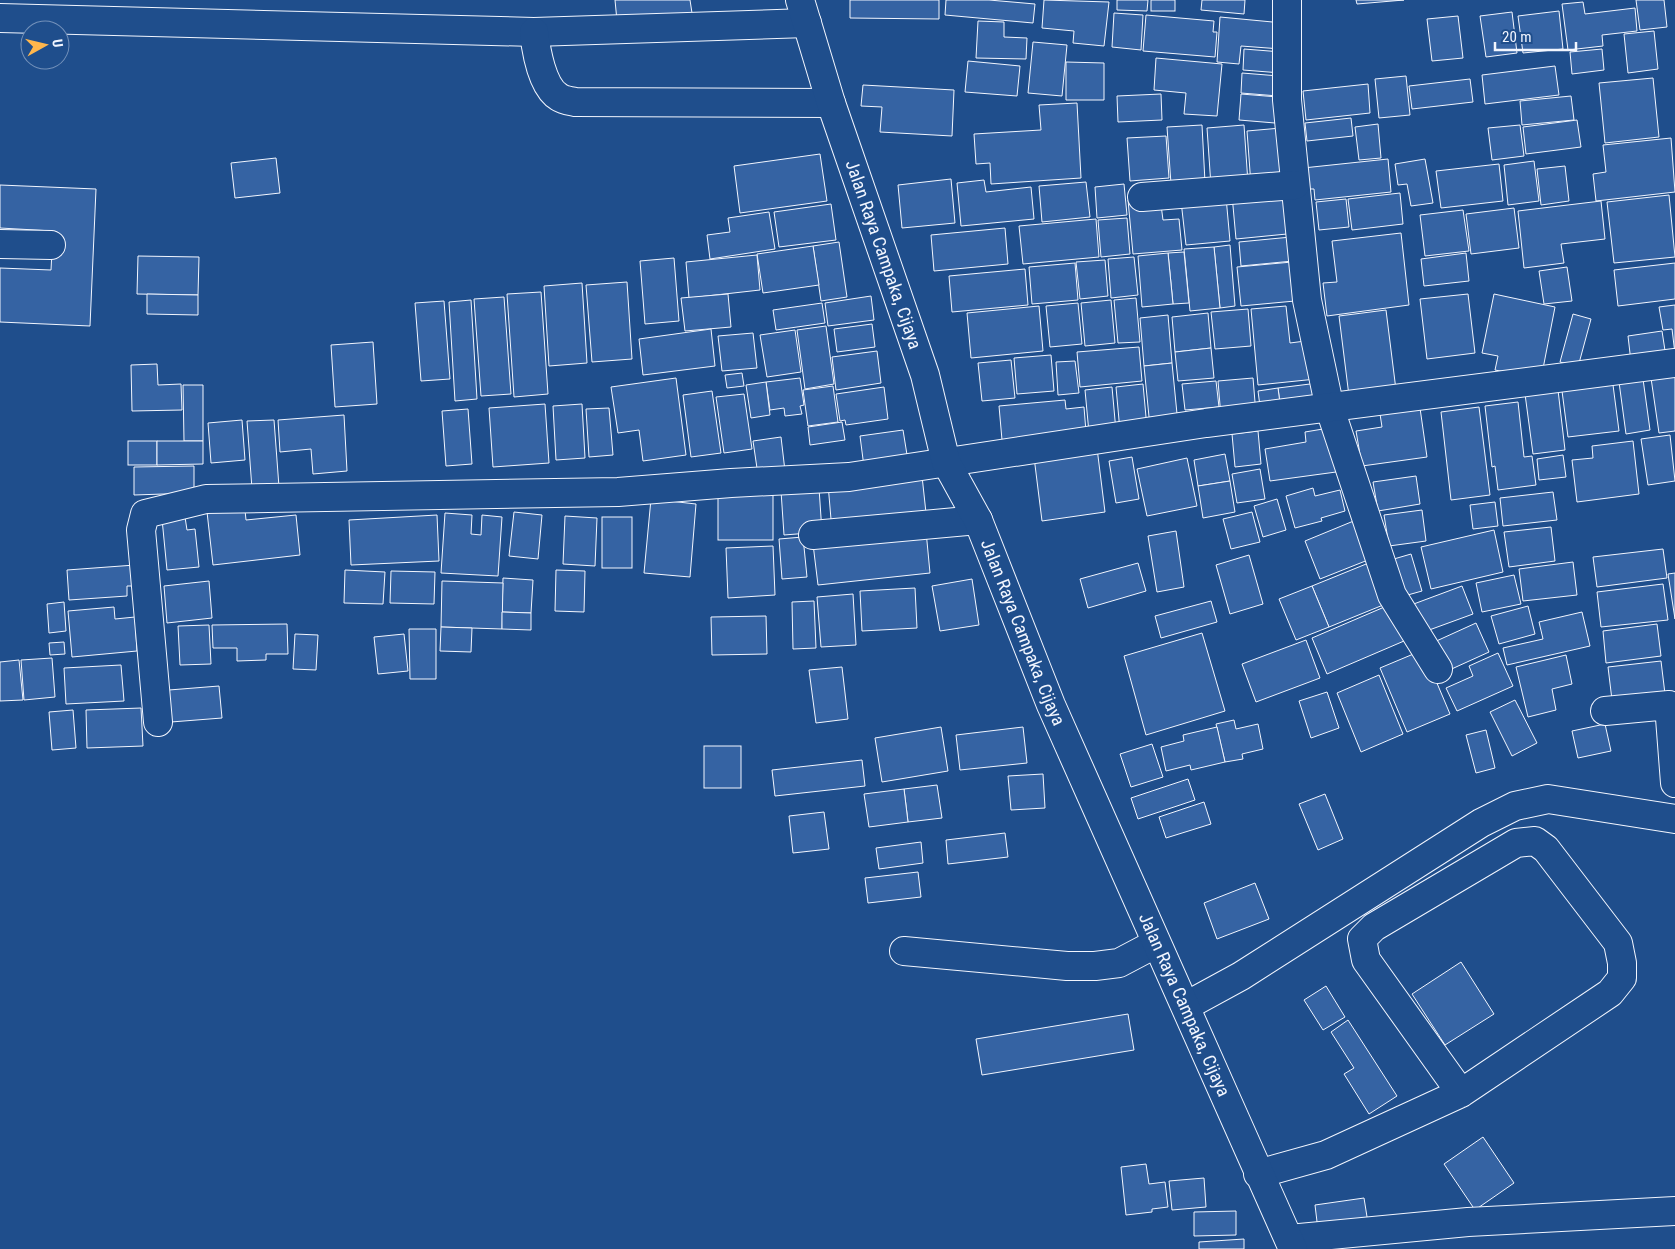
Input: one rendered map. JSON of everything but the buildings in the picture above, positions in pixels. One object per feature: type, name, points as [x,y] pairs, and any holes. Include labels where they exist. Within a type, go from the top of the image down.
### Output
[{"type":"street","points":[[1286,0],[1286,100],[1307,300],[1330,409],[1392,595],[1438,669]]},
{"type":"street","points":[[0,18],[534,32],[803,11]]},
{"type":"street","name":"Jalan Raya Campaka, Cijaya","points":[[803,11],[831,103],[924,375],[946,462],[978,520],[1051,706],[1156,944],[1186,1006],[1258,1174],[1291,1244]]},
{"type":"street","points":[[534,32],[537,61],[547,82],[558,97],[574,102],[831,103]]},
{"type":"street","points":[[1142,196],[1295,185]]},
{"type":"street","points":[[0,244],[51,245]]},
{"type":"street","points":[[158,722],[141,530],[145,514],[206,499],[618,492],[731,483],[849,477],[1206,423],[1330,409],[1675,363]]},
{"type":"street","points":[[813,535],[978,520]]},
{"type":"street","points":[[1605,711],[1669,706],[1675,783]]},
{"type":"street","points":[[1186,1006],[1241,976],[1481,823],[1515,806],[1548,799],[1675,819]]},
{"type":"street","points":[[1258,1174],[1326,1155],[1461,1093],[1610,993],[1622,978],[1622,963],[1618,943],[1546,849],[1535,841],[1516,843],[1374,926],[1362,939],[1366,960],[1461,1093]]},
{"type":"street","points":[[904,950],[1067,966],[1095,966],[1119,963],[1156,944]]},
{"type":"street","points":[[1291,1244],[1459,1222],[1675,1211]]}]
